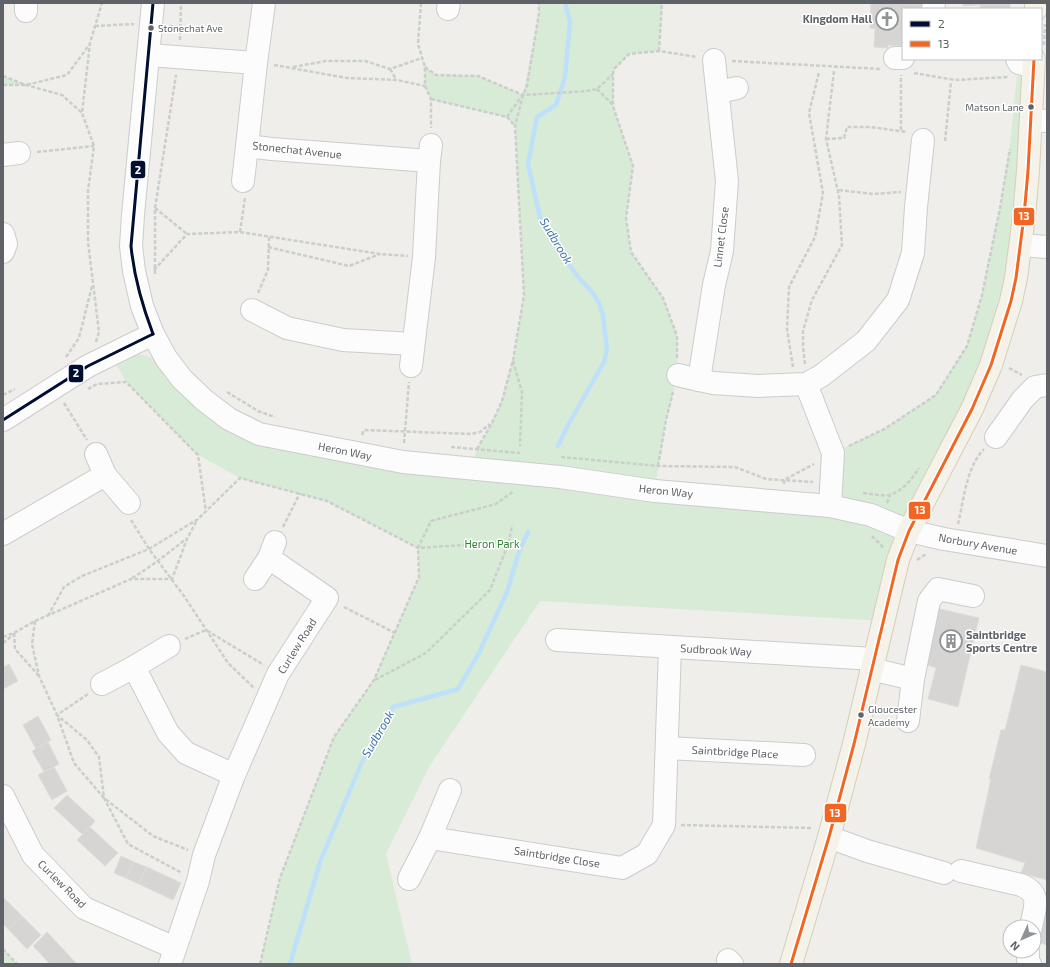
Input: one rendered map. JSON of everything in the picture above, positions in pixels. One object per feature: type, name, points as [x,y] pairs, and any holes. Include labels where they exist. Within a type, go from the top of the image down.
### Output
[{"type":"main road","points":[[791,964],[854,744],[898,560],[909,531],[972,409],[992,360],[1011,301],[1021,245],[1028,171],[1039,121],[1028,62]]},
{"type":"street","name":"Heron Way","points":[[153,3],[133,215],[131,246],[134,271],[142,306],[153,334],[166,358],[182,379],[204,400],[229,419],[259,434],[403,462],[536,475],[655,491],[830,506],[870,515],[909,531]]},
{"type":"street","name":"Stonechat Avenue","points":[[264,3],[247,146],[272,149],[430,153]]},
{"type":"street","points":[[149,55],[256,63]]},
{"type":"street","name":"Linnet Close","points":[[699,380],[714,285],[722,251],[727,181],[727,90],[714,60]]},
{"type":"street","points":[[678,375],[713,383],[758,386],[821,376],[866,340],[898,300],[912,253],[923,136]]},
{"type":"street","points":[[243,181],[247,146]]},
{"type":"street","points":[[411,366],[424,257],[430,153]]},
{"type":"street","points":[[3,234],[6,244],[3,252]]},
{"type":"street","points":[[1021,245],[1047,247]]},
{"type":"street","points":[[250,311],[287,328],[343,340],[413,344]]},
{"type":"street","points":[[3,420],[88,366],[153,334]]},
{"type":"street","points":[[802,379],[834,453],[830,506]]},
{"type":"street","points":[[996,437],[1023,399],[1035,387],[1044,385]]},
{"type":"street","points":[[96,454],[105,475],[129,504]]},
{"type":"street","points":[[3,534],[105,475]]},
{"type":"street","name":"Norbury Avenue","points":[[909,531],[944,539],[1047,556]]},
{"type":"street","points":[[256,579],[272,550],[335,603]]},
{"type":"street","points":[[908,721],[913,680],[929,601],[938,589],[973,596]]},
{"type":"street","name":"Curlew Road","points":[[3,796],[33,855],[84,908],[172,956],[198,881],[204,855],[234,775],[278,674],[335,603]]},
{"type":"street","points":[[102,684],[169,646]]},
{"type":"street","name":"Sudbrook Way","points":[[565,646],[670,647],[873,664],[913,680]]},
{"type":"street","name":"Saintbridge Close","points":[[430,838],[622,868],[647,854],[664,825],[670,647]]},
{"type":"street","points":[[134,666],[168,733],[186,753],[234,775]]},
{"type":"street","name":"Saintbridge Place","points":[[667,748],[804,755]]},
{"type":"street","points":[[410,879],[430,838],[450,790]]},
{"type":"street","points":[[830,832],[867,851],[953,872],[1029,888],[1036,898],[1032,919]]},
{"type":"path","points":[[88,366],[99,332],[88,242],[88,191],[94,146],[82,113],[90,44],[102,3]]},
{"type":"path","points":[[155,276],[155,208],[179,57],[181,3]]},
{"type":"path","points":[[421,3],[418,44],[425,67],[425,86],[430,99],[430,153]]},
{"type":"path","points":[[528,454],[477,448],[492,423],[502,400],[513,360],[524,295],[515,126],[523,95],[527,86],[539,13],[539,3]]},
{"type":"path","points":[[659,52],[662,3]]},
{"type":"path","points":[[3,84],[26,85],[67,75],[90,44]]},
{"type":"path","points":[[422,58],[390,69],[365,61],[326,60],[290,68],[347,78],[397,80],[425,86]]},
{"type":"path","points":[[900,62],[901,130]]},
{"type":"path","points":[[425,67],[436,75],[478,76],[523,95],[597,89],[613,74]]},
{"type":"path","points":[[390,69],[397,80]]},
{"type":"path","points":[[802,379],[803,331],[812,300],[842,244],[839,196],[826,139],[834,71]]},
{"type":"path","points":[[802,379],[792,356],[787,329],[789,287],[815,237],[823,193],[810,113],[819,72]]},
{"type":"path","points":[[3,76],[26,85],[62,95],[82,113]]},
{"type":"path","points":[[945,141],[952,82]]},
{"type":"path","points":[[597,89],[613,106]]},
{"type":"path","points":[[507,117],[523,95]]},
{"type":"path","points":[[430,99],[507,117],[515,126]]},
{"type":"path","points":[[826,139],[844,138],[847,127],[870,127],[923,136],[945,137]]},
{"type":"path","points":[[784,480],[834,453],[886,428],[936,395],[967,346],[982,295],[1000,208],[1010,145]]},
{"type":"path","points":[[11,154],[94,146]]},
{"type":"path","points":[[240,232],[246,187],[243,181]]},
{"type":"path","points":[[839,190],[874,194],[908,191]]},
{"type":"path","points":[[155,208],[187,234],[240,232],[380,254],[424,257]]},
{"type":"path","points":[[154,270],[187,234]]},
{"type":"path","points":[[250,311],[268,270],[269,237]]},
{"type":"path","points":[[268,247],[349,266],[380,254]]},
{"type":"path","points":[[64,359],[80,338],[92,284]]},
{"type":"path","points":[[513,360],[522,392],[520,446]]},
{"type":"path","points":[[992,360],[1044,385]]},
{"type":"path","points":[[397,442],[404,443],[411,366]]},
{"type":"path","points":[[88,390],[97,384],[126,382],[198,455],[206,512]]},
{"type":"path","points":[[3,394],[22,386]]},
{"type":"path","points":[[222,389],[239,401],[276,418]]},
{"type":"path","points":[[57,407],[70,400]]},
{"type":"path","points":[[64,403],[96,454]]},
{"type":"path","points":[[368,438],[361,437],[364,430],[471,434],[480,432],[492,423]]},
{"type":"path","points":[[957,526],[972,469],[979,454],[996,437]]},
{"type":"path","points":[[558,457],[658,466],[735,467],[766,479],[799,482],[832,482]]},
{"type":"path","points":[[858,493],[881,495],[890,494],[905,486],[920,466]]},
{"type":"path","points":[[260,964],[280,878],[334,737],[374,680],[419,577],[418,548],[431,521],[496,504],[536,475]]},
{"type":"path","points":[[48,616],[64,587],[82,576],[149,549],[198,519],[240,478],[328,501],[418,548],[509,542]]},
{"type":"path","points":[[784,480],[784,502]]},
{"type":"path","points":[[272,550],[300,493]]},
{"type":"path","points":[[129,504],[131,521],[228,663],[267,700]]},
{"type":"path","points":[[172,579],[187,539],[198,519]]},
{"type":"path","points":[[374,680],[426,653],[490,590],[509,542],[512,525]]},
{"type":"path","points":[[867,534],[872,536],[882,546],[885,553]]},
{"type":"path","points":[[3,638],[35,621],[131,579],[149,568],[187,539]]},
{"type":"path","points":[[131,579],[172,579]]},
{"type":"path","points":[[335,603],[395,633]]},
{"type":"path","points":[[35,621],[32,644],[39,676],[57,715],[74,763],[104,798],[152,836],[204,855]]},
{"type":"path","points":[[169,646],[206,630]]},
{"type":"path","points":[[206,630],[278,674]]},
{"type":"path","points":[[3,643],[14,633]]},
{"type":"path","points":[[14,633],[15,649],[39,676]]},
{"type":"path","points":[[57,715],[102,684]]},
{"type":"path","points":[[57,715],[88,740],[99,757],[104,798],[128,844],[198,881]]},
{"type":"path","points":[[664,825],[830,832]]},
{"type":"path","points":[[3,949],[17,964]]},
{"type":"green space","name":"Heron Park","points":[[539,3],[662,3],[659,51],[629,54],[614,69],[613,74],[613,106],[633,166],[626,218],[631,252],[663,298],[677,336],[678,375],[666,420],[655,488],[830,506],[833,453],[886,428],[936,395],[967,346],[982,295],[1000,208],[1010,145],[1017,76],[1033,76],[1016,278],[925,499],[884,621],[540,601],[429,767],[386,854],[412,964],[260,964],[280,878],[334,737],[374,680],[419,577],[418,548],[327,501],[240,478],[198,455],[126,382],[116,364],[138,355],[148,356],[154,359],[160,363],[225,428],[472,467],[477,449],[492,423],[502,400],[513,360],[524,295],[515,126],[507,117],[431,99],[425,86],[425,67],[436,75],[478,76],[523,95],[539,13]]},
{"type":"green space","points":[[3,76],[26,85],[3,85]]},
{"type":"green space","points":[[3,949],[17,964],[3,964]]},
{"type":"building","name":"Kingdom Hall","points":[[871,3],[924,4],[924,8],[902,8],[902,46],[888,45],[888,48],[874,47],[875,29],[870,28]]},
{"type":"building","points":[[963,3],[1005,3],[963,6]]},
{"type":"building","points":[[980,3],[1010,3],[1010,8],[980,8]]},
{"type":"building","name":"Saintbridge Sports Centre","points":[[936,608],[979,618],[958,707],[928,699],[936,668],[922,663]]},
{"type":"building","points":[[9,664],[18,681],[3,689],[3,667]]},
{"type":"building","points":[[1021,665],[1047,672],[1047,880],[1021,873],[1025,863],[976,848],[991,779],[989,779],[1001,730],[1005,730]]},
{"type":"building","points":[[38,716],[51,740],[36,749],[23,725]]},
{"type":"building","points":[[48,742],[59,764],[44,772],[32,751]]},
{"type":"building","points":[[54,767],[67,791],[52,800],[38,775]]},
{"type":"building","points":[[67,795],[95,821],[83,835],[54,808]]},
{"type":"building","points":[[90,827],[118,853],[105,866],[77,840]]},
{"type":"building","points":[[121,856],[134,862],[126,878],[114,873]]},
{"type":"building","points":[[134,862],[147,867],[139,884],[126,878]]},
{"type":"building","points":[[147,867],[181,883],[173,900],[139,884]]},
{"type":"building","points":[[3,897],[22,916],[8,929],[3,924]]},
{"type":"building","points":[[1047,903],[1047,945],[1042,943],[1042,925]]},
{"type":"building","points":[[22,916],[41,935],[27,949],[8,929]]},
{"type":"building","points":[[47,932],[77,964],[50,964],[33,946]]},
{"type":"waterway","name":"Sudbrook","points":[[558,446],[568,425],[604,362],[607,350],[603,315],[599,303],[593,293],[560,253],[541,221],[528,164],[537,117],[556,105],[565,77],[570,22],[565,3]]},
{"type":"waterway","name":"Sudbrook","points":[[290,964],[320,862],[361,764],[393,707],[458,689],[479,653],[507,592],[520,549],[528,532]]},
{"type":"transit line","name":"2","points":[[153,3],[131,246],[139,291],[153,334]]},
{"type":"transit line","name":"13","points":[[791,964],[829,837],[854,744],[898,560],[909,531],[972,409],[991,365],[1011,301],[1016,278],[1024,216],[1034,60]]},
{"type":"transit line","name":"2","points":[[3,420],[88,366],[153,334]]},
{"type":"place","name":"Kingdom Hall","points":[[887,19]]},
{"type":"place","name":"Stonechat Ave","points":[[151,28]]},
{"type":"place","name":"Matson Lane","points":[[1031,107]]},
{"type":"place","name":"Saintbridge Sports Centre","points":[[951,641]]},
{"type":"place","name":"Gloucester Academy","points":[[861,715]]}]
